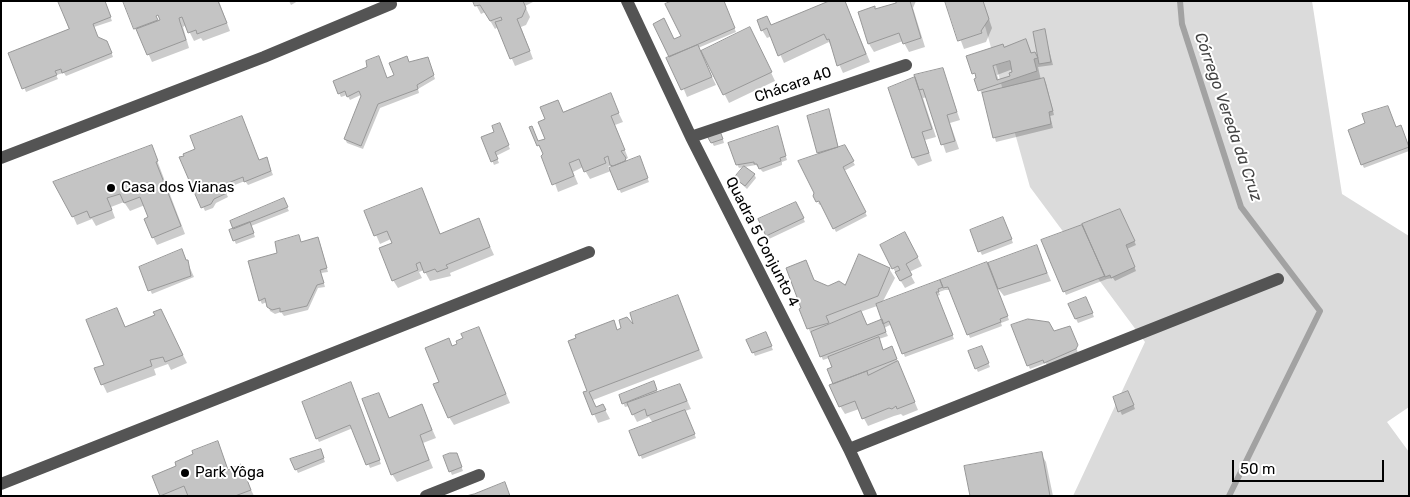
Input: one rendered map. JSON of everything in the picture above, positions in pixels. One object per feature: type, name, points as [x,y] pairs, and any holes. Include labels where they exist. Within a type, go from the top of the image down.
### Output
[{"type":"street","name":"Quadra 5 Conjunto 4","points":[[627,1],[691,137],[871,496]]},
{"type":"street","points":[[1,158],[264,57],[391,4]]},
{"type":"street","name":"Chácara 40","points":[[691,137],[906,65]]},
{"type":"street","points":[[1,484],[589,252]]},
{"type":"street","points":[[849,449],[1278,280]]},
{"type":"street","points":[[426,496],[479,475]]},
{"type":"shaded area","points":[[978,1],[1312,1],[1342,194],[1409,236],[1409,407],[1387,422],[1409,452],[1409,496],[1073,496],[1145,342],[1030,187]]},
{"type":"building","points":[[58,1],[105,1],[111,17],[93,24],[98,37],[107,41],[112,53],[62,73],[61,69],[55,71],[57,75],[22,89],[8,53],[69,29]]},
{"type":"building","points":[[123,1],[218,1],[227,23],[197,34],[196,30],[188,33],[182,17],[179,18],[186,40],[147,55],[136,29],[160,20],[158,15],[156,16],[158,20],[134,29]]},
{"type":"building","points":[[473,1],[523,1],[526,8],[522,17],[517,19],[530,51],[510,59],[495,22],[502,20],[501,17],[490,21],[480,5],[475,6]]},
{"type":"building","points":[[672,1],[724,1],[735,28],[669,57],[653,24],[664,18],[674,39],[681,36],[665,4]]},
{"type":"building","points":[[829,1],[845,1],[866,54],[837,66],[829,39],[827,40],[824,34],[778,56],[767,28],[761,31],[757,20],[767,16],[771,25]]},
{"type":"building","points":[[895,1],[910,1],[921,38],[903,44],[899,33],[868,44],[858,12],[875,6],[875,9],[896,3]]},
{"type":"building","points":[[945,1],[983,1],[989,19],[981,31],[982,33],[958,41]]},
{"type":"building","points":[[750,27],[772,72],[723,95],[701,51]]},
{"type":"building","points":[[1045,29],[1051,62],[1039,64],[1033,32]]},
{"type":"building","points":[[1026,39],[1031,53],[1035,52],[1038,58],[1034,59],[1037,71],[978,91],[974,79],[976,78],[975,73],[972,74],[966,56],[1003,44],[1004,47]],"holes":[[[1010,61],[1012,72],[1009,73],[1010,76],[997,80],[993,66]]]},
{"type":"building","points":[[698,45],[712,77],[681,90],[666,58]]},
{"type":"building","points":[[379,56],[387,78],[394,75],[389,63],[407,56],[409,62],[428,57],[434,75],[417,85],[418,89],[378,104],[361,146],[344,139],[361,96],[359,91],[347,97],[345,91],[338,94],[333,81],[367,67],[366,61]]},
{"type":"building","points":[[943,68],[957,112],[947,115],[955,141],[941,145],[923,89],[919,90],[914,75]]},
{"type":"building","points":[[915,77],[932,129],[922,132],[929,153],[912,158],[888,88]]},
{"type":"building","points":[[1044,78],[1053,111],[1049,112],[1051,124],[993,138],[982,93]]},
{"type":"building","points":[[611,93],[619,113],[611,116],[625,150],[621,151],[626,158],[625,161],[613,166],[610,165],[608,156],[604,158],[606,163],[584,172],[579,159],[569,163],[574,176],[552,185],[541,156],[543,154],[539,145],[537,146],[529,127],[532,126],[538,141],[545,139],[538,122],[545,119],[540,107],[558,100],[563,112]]},
{"type":"building","points":[[1388,106],[1396,127],[1401,125],[1409,147],[1361,165],[1348,130],[1365,123],[1362,114]]},
{"type":"building","points":[[829,109],[838,147],[817,153],[807,116]]},
{"type":"building","points":[[242,116],[259,160],[267,157],[271,171],[244,182],[243,177],[223,185],[227,193],[214,199],[211,204],[201,208],[179,157],[195,149],[190,136]]},
{"type":"building","points":[[500,123],[509,145],[495,152],[498,159],[491,162],[481,137],[494,132],[492,126]]},
{"type":"building","points":[[778,126],[786,156],[780,158],[781,161],[759,169],[754,162],[736,165],[728,143]]},
{"type":"building","points":[[720,131],[723,139],[711,143],[707,136]]},
{"type":"building","name":"Casa dos Vianas","points":[[152,145],[158,161],[156,162],[181,226],[152,238],[144,219],[148,217],[140,197],[124,203],[120,194],[107,198],[112,210],[90,218],[87,211],[72,217],[53,182]]},
{"type":"building","points":[[845,145],[854,161],[843,167],[866,212],[833,229],[819,201],[816,202],[813,196],[814,193],[798,161]]},
{"type":"building","points":[[640,156],[648,178],[618,190],[609,168]]},
{"type":"building","points":[[744,166],[755,174],[745,186],[734,178]]},
{"type":"building","points":[[422,188],[440,234],[479,218],[490,247],[446,265],[448,268],[437,272],[435,269],[424,273],[420,262],[416,264],[418,270],[392,281],[379,248],[392,243],[387,231],[374,236],[364,211]]},
{"type":"building","points":[[284,198],[288,207],[233,229],[230,221]]},
{"type":"building","points":[[796,202],[804,218],[766,236],[758,219]]},
{"type":"building","points":[[1120,209],[1135,241],[1126,245],[1135,267],[1111,278],[1110,275],[1105,277],[1082,224]]},
{"type":"building","points":[[1003,217],[1012,239],[978,252],[970,230]]},
{"type":"building","points":[[250,222],[254,233],[233,241],[229,230]]},
{"type":"building","points":[[1082,225],[1105,276],[1063,292],[1041,240]]},
{"type":"building","points":[[905,232],[918,257],[906,264],[912,275],[900,281],[895,272],[900,270],[898,266],[892,269],[880,245]]},
{"type":"building","points":[[299,235],[301,242],[318,237],[327,268],[320,270],[324,283],[317,285],[307,306],[280,312],[280,308],[272,310],[267,307],[265,298],[259,301],[248,261],[277,253],[275,242]]},
{"type":"building","points":[[1037,245],[1047,273],[998,289],[988,263]]},
{"type":"building","points":[[182,249],[186,260],[188,260],[191,276],[148,291],[139,267]]},
{"type":"building","points":[[859,254],[890,268],[878,296],[826,316],[829,323],[807,329],[786,268],[806,260],[814,280],[828,286],[839,281],[845,285]]},
{"type":"building","points":[[987,262],[1008,316],[1000,319],[1001,322],[967,335],[948,287],[943,288],[940,280]]},
{"type":"building","points":[[940,280],[943,287],[938,289],[939,292],[936,292],[953,335],[902,354],[889,321],[883,324],[876,304]]},
{"type":"building","points":[[678,295],[699,350],[589,392],[596,407],[603,404],[606,410],[592,415],[583,392],[587,391],[568,341],[576,338],[575,335],[614,320],[617,330],[621,328],[619,320],[627,317],[633,324],[630,313]]},
{"type":"building","points":[[1086,297],[1093,313],[1075,319],[1068,304]]},
{"type":"building","points":[[117,308],[125,327],[155,315],[153,312],[161,309],[183,355],[165,362],[163,357],[150,360],[152,366],[101,385],[94,368],[104,365],[86,320]]},
{"type":"building","points":[[861,311],[867,325],[882,319],[886,332],[820,357],[811,332]]},
{"type":"building","points":[[1028,319],[1049,322],[1054,331],[1070,326],[1078,345],[1076,349],[1044,363],[1043,360],[1027,366],[1011,325]]},
{"type":"building","points":[[479,327],[506,394],[448,418],[433,384],[439,382],[425,348],[449,338],[452,346],[457,344],[456,341],[463,338],[461,334]]},
{"type":"building","points":[[766,332],[772,346],[752,353],[746,340]]},
{"type":"building","points":[[879,337],[883,350],[892,346],[897,359],[833,384],[827,369],[832,367],[828,357]]},
{"type":"building","points":[[982,346],[989,363],[975,369],[968,351]]},
{"type":"building","points":[[898,361],[915,402],[897,409],[896,406],[892,409],[889,408],[862,419],[855,401],[839,407],[829,385],[867,371],[868,375]]},
{"type":"building","points":[[654,381],[657,390],[622,404],[619,395]]},
{"type":"building","points":[[351,382],[380,460],[366,465],[350,425],[316,439],[302,402]]},
{"type":"building","points":[[680,384],[687,401],[647,416],[645,409],[632,415],[627,403]]},
{"type":"building","points":[[1128,391],[1134,405],[1118,412],[1113,397]]},
{"type":"building","points":[[379,393],[389,418],[422,404],[432,430],[420,435],[429,460],[391,475],[362,399]]},
{"type":"building","points":[[685,410],[695,434],[639,456],[629,431]]},
{"type":"building","points":[[218,441],[228,470],[241,464],[251,490],[235,496],[188,496],[184,486],[160,496],[152,476],[176,466],[175,462],[193,454],[192,451]]},
{"type":"building","points":[[321,449],[324,458],[295,470],[290,459]]},
{"type":"building","points":[[1042,452],[1050,496],[970,496],[964,466]]},
{"type":"building","points":[[457,453],[462,467],[449,472],[443,456]]},
{"type":"building","points":[[505,482],[510,496],[466,496],[474,494]]},
{"type":"waterway","name":"Córrego Vereda da Cruz","points":[[1180,1],[1182,24],[1241,207],[1320,311],[1229,496]]},
{"type":"place","name":"Casa dos Vianas","points":[[111,188]]},
{"type":"place","name":"Park Yôga","points":[[185,473]]}]
